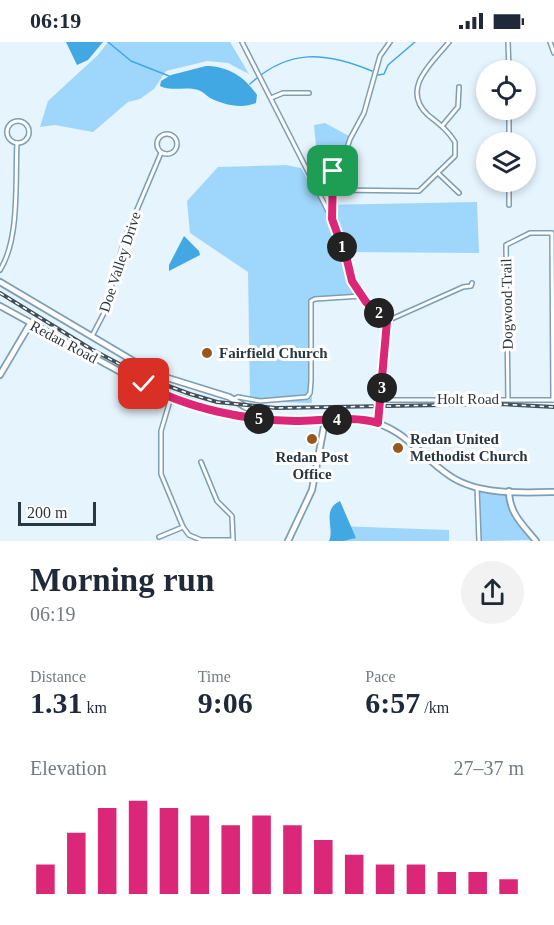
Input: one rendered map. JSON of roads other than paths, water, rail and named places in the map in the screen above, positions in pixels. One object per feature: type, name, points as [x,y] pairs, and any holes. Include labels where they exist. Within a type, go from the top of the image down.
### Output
[{"type":"main road","points":[[0,282],[92,338],[154,372],[233,399],[265,420]]},
{"type":"main road","name":"Redan Road","points":[[0,306],[148,387],[234,416],[265,420],[366,420],[378,423]]},
{"type":"main road","points":[[0,375],[30,324]]},
{"type":"main road","points":[[288,541],[312,490],[325,421]]},
{"type":"main road","points":[[378,423],[397,431],[451,476],[477,487],[509,491],[554,492]]},
{"type":"main road","points":[[509,491],[514,515],[536,541]]},
{"type":"street","points":[[242,42],[332,219],[352,281],[362,296],[387,321],[378,423]]},
{"type":"street","points":[[332,219],[333,171],[346,151],[364,112],[380,57],[390,42]]},
{"type":"street","points":[[319,193],[332,190],[415,192],[424,188],[455,156],[455,142],[442,126],[423,110],[417,91],[419,79],[449,42]]},
{"type":"street","points":[[508,42],[509,60]]},
{"type":"street","points":[[550,42],[554,52]]},
{"type":"street","points":[[442,126],[458,107],[459,87]]},
{"type":"street","points":[[271,98],[283,93],[309,93]]},
{"type":"street","points":[[20,121],[27,125],[28,134],[27,139],[17,143],[9,137],[7,130],[10,123],[20,121]]},
{"type":"street","name":"Doe Valley Drive","points":[[163,134],[173,136],[177,141],[177,148],[168,154],[161,153],[156,145],[158,138],[163,134]]},
{"type":"street","points":[[0,270],[7,258],[12,240],[17,143]]},
{"type":"street","name":"Doe Valley Drive","points":[[92,338],[104,313],[125,237],[161,153]]},
{"type":"street","points":[[439,174],[459,193]]},
{"type":"street","points":[[509,192],[509,205]]},
{"type":"street","name":"Dogwood Trail","points":[[508,399],[506,245],[530,233],[552,233],[554,400]]},
{"type":"street","points":[[387,321],[471,286],[472,283]]},
{"type":"street","points":[[233,399],[260,401],[307,397],[310,393],[311,381],[311,301],[362,296]]},
{"type":"street","points":[[171,396],[161,431],[160,466],[163,480],[183,527],[189,535],[201,540],[234,541],[232,516],[217,501],[201,462]]},
{"type":"street","name":"Holt Road","points":[[381,400],[554,400]]},
{"type":"street","points":[[477,487],[478,541]]},
{"type":"street","points":[[159,537],[183,527]]},
{"type":"waterway","points":[[108,42],[131,61],[169,76]]},
{"type":"waterway","points":[[378,75],[384,74],[388,65],[415,42]]},
{"type":"waterway","points":[[250,84],[279,64],[308,57],[339,60],[372,71]]},
{"type":"railway","points":[[0,293],[91,349],[144,377],[217,402],[276,408],[499,404],[554,407]]},
{"type":"place","name":"Fairfield Church","points":[[207,353]]},
{"type":"place","name":"Redan Post Office","points":[[312,439]]},
{"type":"place","name":"Redan United Methodist Church","points":[[398,448]]}]
